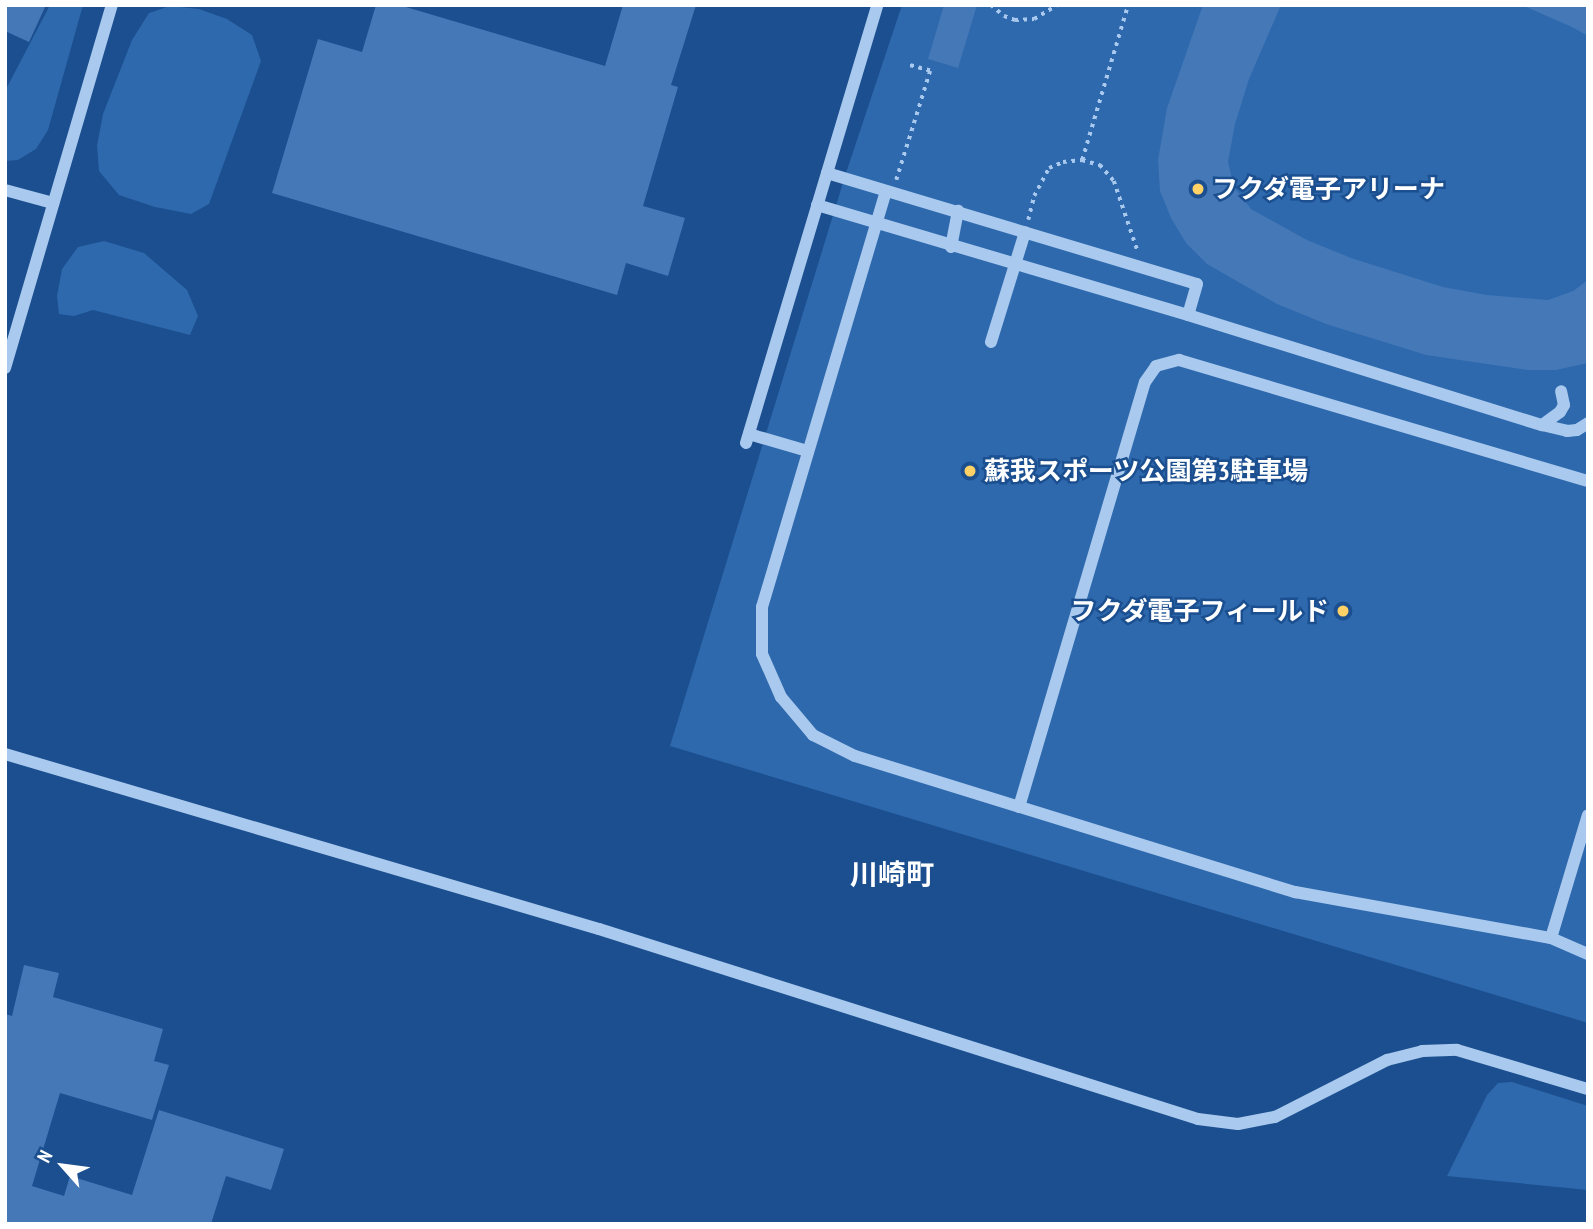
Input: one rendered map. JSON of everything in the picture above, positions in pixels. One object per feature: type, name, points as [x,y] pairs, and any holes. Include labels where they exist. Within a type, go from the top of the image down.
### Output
[{"type":"street","points":[[5,368],[112,5]]},
{"type":"street","points":[[807,451],[748,439],[877,5]]},
{"type":"street","points":[[827,173],[1197,284],[1188,315]]},
{"type":"street","points":[[5,190],[53,203]]},
{"type":"street","points":[[889,191],[876,223],[762,607],[762,654],[781,697],[813,735],[855,756],[1295,892],[1551,938],[1588,954]]},
{"type":"street","points":[[817,205],[950,247],[1015,262],[1542,425],[1567,431],[1577,430],[1588,423]]},
{"type":"street","points":[[950,247],[958,211]]},
{"type":"street","points":[[991,342],[1025,232]]},
{"type":"street","points":[[1019,807],[1145,382],[1156,366],[1179,360],[1588,481]]},
{"type":"street","points":[[1542,425],[1560,412],[1563,405],[1560,391]]},
{"type":"street","points":[[5,754],[510,902],[1198,1119],[1238,1124],[1275,1117],[1387,1060],[1422,1051],[1457,1050],[1588,1089]]},
{"type":"street","points":[[1551,938],[1588,815]]},
{"type":"path","points":[[991,5],[1004,16],[1015,20],[1034,19],[1057,5]]},
{"type":"path","points":[[1082,160],[1128,5]]},
{"type":"path","points":[[889,191],[930,71],[907,65]]},
{"type":"path","points":[[1025,232],[1034,196],[1049,168],[1063,162],[1082,160],[1100,165],[1114,181],[1133,243],[1148,269]]},
{"type":"shaded area","points":[[50,5],[83,5],[48,130],[36,149],[18,160],[5,161],[5,91]]},
{"type":"shaded area","points":[[902,5],[1588,5],[1588,1023],[670,746],[846,173]]},
{"type":"shaded area","points":[[170,6],[199,9],[227,19],[252,35],[261,61],[209,204],[191,214],[155,207],[119,195],[99,171],[97,146],[103,114],[132,40],[149,13]]},
{"type":"shaded area","points":[[104,241],[144,253],[187,290],[198,316],[190,335],[93,310],[74,316],[59,314],[57,296],[62,269],[78,247]]},
{"type":"shaded area","points":[[1512,1082],[1588,1106],[1588,1190],[1447,1176],[1487,1095],[1498,1083]]},
{"type":"building","points":[[5,5],[46,5],[29,42],[5,31]]},
{"type":"building","points":[[376,5],[399,5],[605,66],[623,5],[696,5],[671,85],[678,87],[643,206],[685,218],[668,276],[626,263],[617,295],[272,193],[318,39],[362,52]]},
{"type":"building","points":[[944,5],[977,5],[958,68],[928,59]]},
{"type":"building","name":"フクダ電子アリーナ","points":[[1203,5],[1281,5],[1249,79],[1235,124],[1228,162],[1234,187],[1251,209],[1307,240],[1351,258],[1443,287],[1487,295],[1548,300],[1573,291],[1588,280],[1588,363],[1556,370],[1528,370],[1426,355],[1326,324],[1277,304],[1207,264],[1186,243],[1171,218],[1160,191],[1158,160],[1167,108]]},
{"type":"building","points":[[1522,5],[1588,5],[1588,36],[1572,27]]},
{"type":"building","points":[[24,965],[59,973],[53,997],[163,1029],[154,1061],[169,1065],[152,1120],[60,1093],[32,1186],[64,1196],[70,1176],[132,1195],[159,1110],[284,1149],[271,1190],[226,1176],[211,1224],[5,1224],[5,1014],[12,1016]]},
{"type":"place","name":"フクダ電子アリーナ","points":[[1198,189]]},
{"type":"place","name":"蘇我スポーツ公園第3駐車場","points":[[970,471]]},
{"type":"place","name":"フクダ電子フィールド","points":[[1343,611]]},
{"type":"district","name":"川崎町","points":[[892,874]]}]
